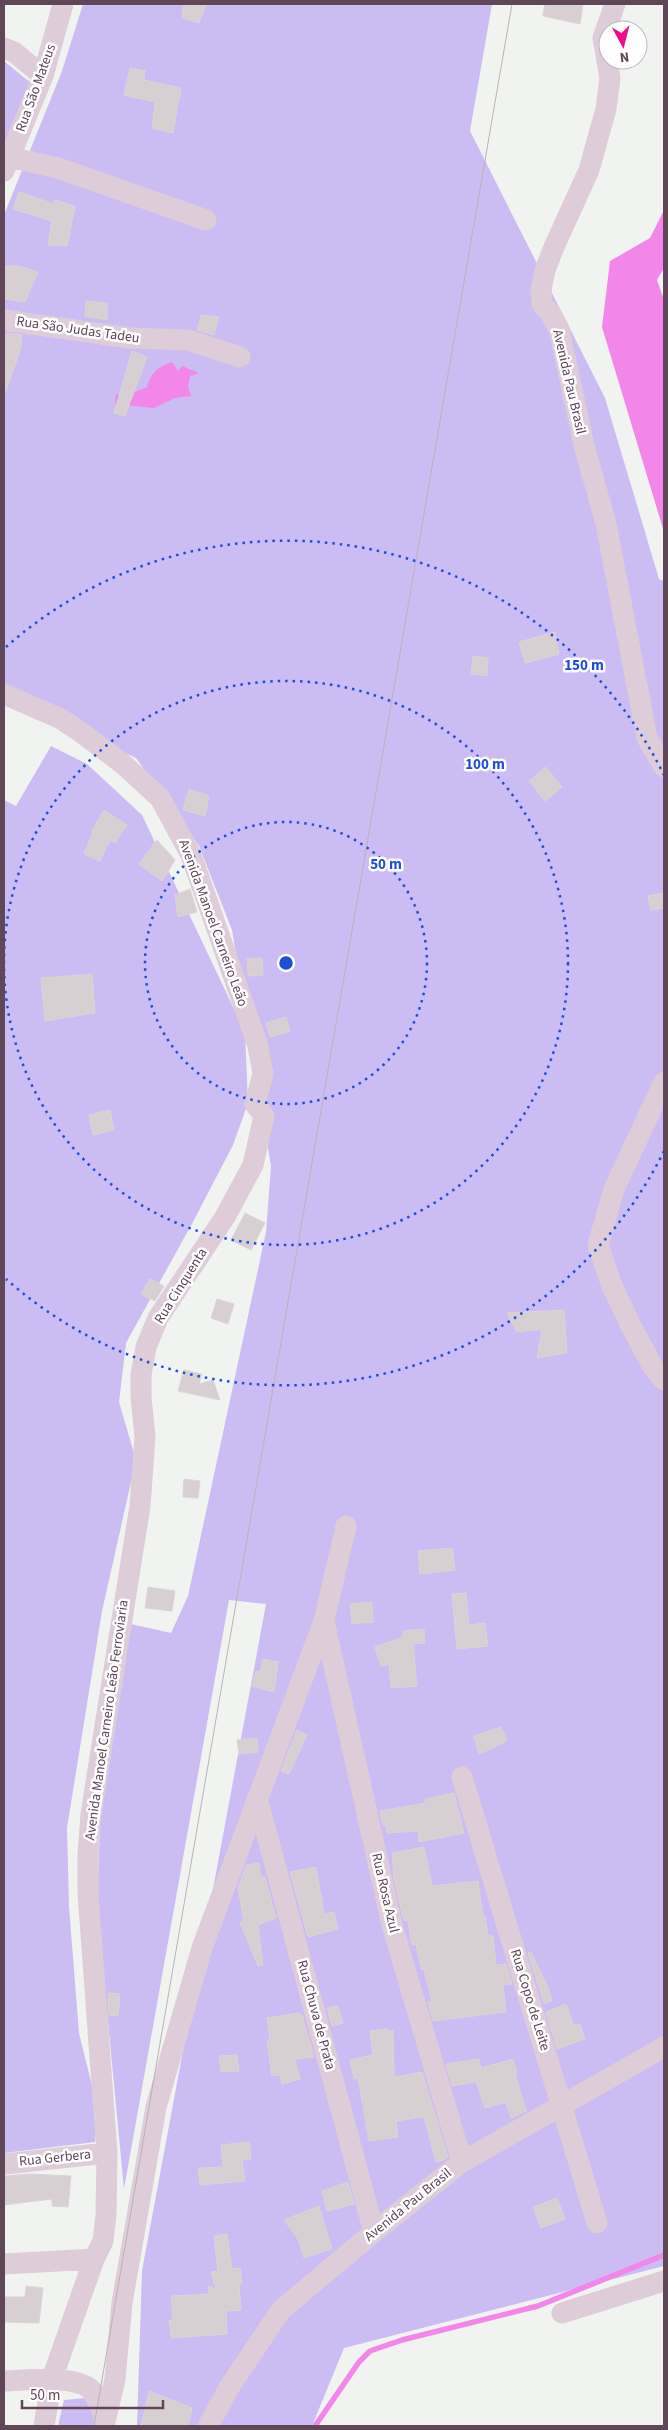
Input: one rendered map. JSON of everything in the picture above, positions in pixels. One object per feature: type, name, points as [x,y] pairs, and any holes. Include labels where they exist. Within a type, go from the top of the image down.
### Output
[{"type":"street","name":"Rua São Mateus","points":[[6,164],[43,76],[63,4]]},
{"type":"street","name":"Avenida Pau Brasil","points":[[615,4],[603,38],[610,78],[606,110],[589,170],[554,247],[545,270],[541,290],[542,304],[550,313],[559,330],[584,445],[606,524],[647,738],[664,767]]},
{"type":"street","points":[[4,48],[14,52],[43,76]]},
{"type":"street","points":[[6,164],[58,168],[206,220]]},
{"type":"street","name":"Rua São Judas Tadeu","points":[[4,320],[121,338],[188,340],[240,357]]},
{"type":"street","name":"Avenida Manoel Carneiro Leão","points":[[4,694],[61,719],[82,732],[123,764],[160,798],[174,822],[191,855],[258,1046],[263,1074],[255,1104],[264,1116],[258,1145]]},
{"type":"street","points":[[664,1082],[614,1189],[598,1244],[612,1286],[631,1326],[653,1367],[664,1380]]},
{"type":"street","name":"Rua Cinquenta","points":[[145,1437],[141,1375],[146,1347],[158,1318],[225,1217],[253,1164],[258,1145]]},
{"type":"street","name":"Avenida Manoel Carneiro Leão Ferroviaria","points":[[44,2426],[52,2379],[94,2258],[103,2241],[106,2215],[107,2153],[88,1894],[88,1855],[91,1814],[140,1506],[145,1437]]},
{"type":"street","points":[[105,2423],[116,2379],[122,2304],[156,2107],[202,1948],[324,1621],[346,1526]]},
{"type":"street","name":"Rua Rosa Azul","points":[[324,1621],[392,1925],[462,2162]]},
{"type":"street","name":"Rua Copo de Leite","points":[[462,1777],[597,2223]]},
{"type":"street","name":"Rua Chuva de Prata","points":[[257,1798],[374,2232]]},
{"type":"street","name":"Avenida Pau Brasil","points":[[208,2426],[230,2386],[280,2310],[462,2162],[664,2047]]},
{"type":"street","name":"Rua Gerbera","points":[[4,2164],[107,2153]]},
{"type":"street","points":[[4,2264],[94,2258]]},
{"type":"street","points":[[562,2313],[664,2281]]},
{"type":"street","points":[[4,2382],[52,2379],[89,2388],[95,2396],[105,2423]]},
{"type":"shaded area","points":[[83,4],[492,4],[470,131],[605,398],[659,579],[664,581],[664,2266],[344,2348],[312,2426],[137,2426],[142,2271],[266,1604],[229,1600],[124,2189],[97,1906],[100,1823],[131,1624],[171,1633],[188,1596],[266,1232],[271,1166],[232,930],[199,846],[136,758],[4,696],[4,215],[62,71]]},
{"type":"shaded area","points":[[4,61],[32,84],[4,159]]},
{"type":"shaded area","points":[[664,210],[664,268],[657,280],[664,300],[664,532],[602,327],[610,261],[650,238]]},
{"type":"shaded area","points":[[172,362],[178,371],[182,366],[199,373],[190,376],[188,387],[191,396],[175,398],[154,408],[115,404],[116,395],[135,392],[147,387],[155,371]]},
{"type":"shaded area","points":[[51,746],[87,764],[142,815],[245,1032],[248,1103],[233,1145],[126,1343],[119,1402],[136,1460],[102,1611],[67,1828],[69,1907],[79,2033],[97,2106],[95,2142],[4,2153],[4,800],[16,806]]},
{"type":"shaded area","points":[[85,2398],[95,2419],[93,2426],[58,2426],[64,2400]]},
{"type":"building","points":[[183,4],[206,4],[199,23],[182,18]]},
{"type":"building","points":[[545,4],[583,4],[580,24],[543,16]]},
{"type":"building","points":[[130,68],[145,71],[144,80],[181,88],[173,133],[152,128],[155,102],[124,95]]},
{"type":"building","points":[[19,192],[54,204],[55,200],[75,206],[67,246],[48,245],[52,221],[13,209]]},
{"type":"building","points":[[4,266],[19,266],[38,272],[25,302],[4,299]]},
{"type":"building","points":[[86,301],[107,303],[107,320],[85,316]]},
{"type":"building","points":[[201,315],[219,317],[214,335],[197,330]]},
{"type":"building","points":[[7,333],[22,335],[21,348],[6,391],[4,391],[4,345]]},
{"type":"building","points":[[132,351],[147,357],[125,416],[114,413]]},
{"type":"building","points":[[555,632],[559,654],[525,663],[519,642]]},
{"type":"building","points":[[473,656],[488,658],[487,676],[471,674]]},
{"type":"building","points":[[546,767],[562,787],[545,801],[529,781]]},
{"type":"building","points":[[189,789],[209,796],[205,816],[183,810]]},
{"type":"building","points":[[104,810],[127,825],[115,843],[110,840],[100,861],[84,854],[93,833],[91,832]]},
{"type":"building","points":[[157,840],[175,860],[162,881],[139,864]]},
{"type":"building","points":[[190,889],[197,912],[178,917],[175,895]]},
{"type":"building","points":[[664,893],[664,908],[651,910],[648,896]]},
{"type":"building","points":[[262,958],[263,975],[248,976],[247,959]]},
{"type":"building","points":[[92,974],[95,1013],[45,1021],[41,978]]},
{"type":"building","points":[[286,1017],[290,1031],[270,1037],[266,1023]]},
{"type":"building","points":[[110,1110],[114,1130],[93,1135],[89,1115]]},
{"type":"building","points":[[245,1213],[265,1223],[251,1250],[231,1240]]},
{"type":"building","points":[[150,1279],[164,1286],[155,1301],[141,1294]]},
{"type":"building","points":[[217,1299],[234,1304],[228,1324],[211,1318]]},
{"type":"building","points":[[564,1310],[567,1353],[537,1358],[542,1329],[517,1332],[507,1313]]},
{"type":"building","points":[[184,1370],[202,1374],[199,1384],[213,1380],[220,1400],[178,1391]]},
{"type":"building","points":[[184,1479],[200,1481],[198,1498],[183,1497]]},
{"type":"building","points":[[452,1548],[455,1570],[420,1574],[418,1551]]},
{"type":"building","points":[[148,1587],[175,1591],[172,1611],[145,1608]]},
{"type":"building","points":[[466,1593],[469,1625],[485,1623],[488,1646],[457,1649],[452,1594]]},
{"type":"building","points":[[372,1602],[373,1622],[352,1624],[350,1604]]},
{"type":"building","points":[[424,1629],[425,1643],[413,1644],[417,1686],[391,1688],[389,1664],[381,1666],[375,1647],[403,1637],[403,1631]]},
{"type":"building","points":[[263,1659],[278,1662],[274,1692],[252,1686],[256,1671],[260,1672]]},
{"type":"building","points":[[501,1727],[507,1741],[479,1754],[474,1736]]},
{"type":"building","points":[[297,1730],[307,1735],[289,1774],[281,1771]]},
{"type":"building","points":[[257,1738],[258,1752],[239,1754],[237,1740]]},
{"type":"building","points":[[454,1793],[464,1833],[419,1842],[418,1831],[387,1833],[380,1811],[426,1803],[425,1799]]},
{"type":"building","points":[[424,1847],[432,1886],[478,1881],[483,1917],[485,1917],[488,1936],[493,1936],[496,1965],[506,1964],[512,1984],[503,1985],[506,2012],[433,2021],[428,2002],[432,2002],[424,1969],[421,1969],[416,1944],[412,1945],[408,1921],[404,1921],[394,1879],[392,1853]]},
{"type":"building","points":[[259,1863],[261,1878],[265,1877],[276,1918],[258,1925],[263,1965],[258,1966],[240,1922],[244,1921],[238,1888],[246,1865]]},
{"type":"building","points":[[316,1867],[324,1914],[334,1912],[338,1929],[308,1937],[290,1872]]},
{"type":"building","points":[[531,1952],[548,1987],[552,2001],[544,2003],[528,1953]]},
{"type":"building","points":[[108,1993],[120,1994],[118,2016],[109,2015]]},
{"type":"building","points":[[566,2004],[574,2026],[580,2024],[585,2039],[557,2049],[546,2012]]},
{"type":"building","points":[[338,2006],[343,2023],[332,2026],[327,2008]]},
{"type":"building","points":[[299,2013],[302,2015],[314,2057],[295,2059],[300,2079],[282,2084],[280,2075],[272,2076],[267,2041],[270,2041],[267,2018]]},
{"type":"building","points":[[387,2029],[387,2032],[393,2030],[394,2077],[422,2072],[448,2157],[444,2160],[436,2162],[424,2117],[396,2121],[398,2137],[369,2141],[358,2078],[354,2079],[350,2060],[373,2055],[370,2031]]},
{"type":"building","points":[[237,2055],[239,2071],[221,2072],[219,2056]]},
{"type":"building","points":[[479,2059],[481,2068],[513,2059],[526,2111],[511,2118],[506,2102],[485,2108],[476,2082],[452,2086],[446,2064]]},
{"type":"building","points":[[249,2142],[251,2159],[242,2160],[245,2181],[200,2185],[198,2168],[223,2167],[221,2145]]},
{"type":"building","points":[[29,2174],[71,2176],[68,2207],[52,2206],[52,2199],[4,2205],[4,2176]]},
{"type":"building","points":[[348,2182],[354,2204],[327,2211],[322,2191]]},
{"type":"building","points":[[557,2198],[565,2219],[541,2228],[533,2207]]},
{"type":"building","points":[[319,2206],[332,2249],[304,2258],[298,2239],[284,2220]]},
{"type":"building","points":[[227,2234],[232,2269],[240,2268],[242,2284],[239,2284],[241,2310],[226,2311],[227,2334],[172,2338],[169,2320],[173,2320],[171,2296],[209,2294],[208,2286],[216,2289],[211,2272],[218,2271],[214,2236]]},
{"type":"building","points":[[26,2286],[43,2288],[39,2323],[4,2322],[4,2297],[25,2297]]},
{"type":"building","points":[[149,2391],[192,2408],[188,2426],[141,2426]]},
{"type":"waterway","points":[[315,2426],[359,2362],[370,2351],[402,2340],[538,2306],[664,2255]]},
{"type":"tram line","points":[[94,2426],[512,4]]}]
